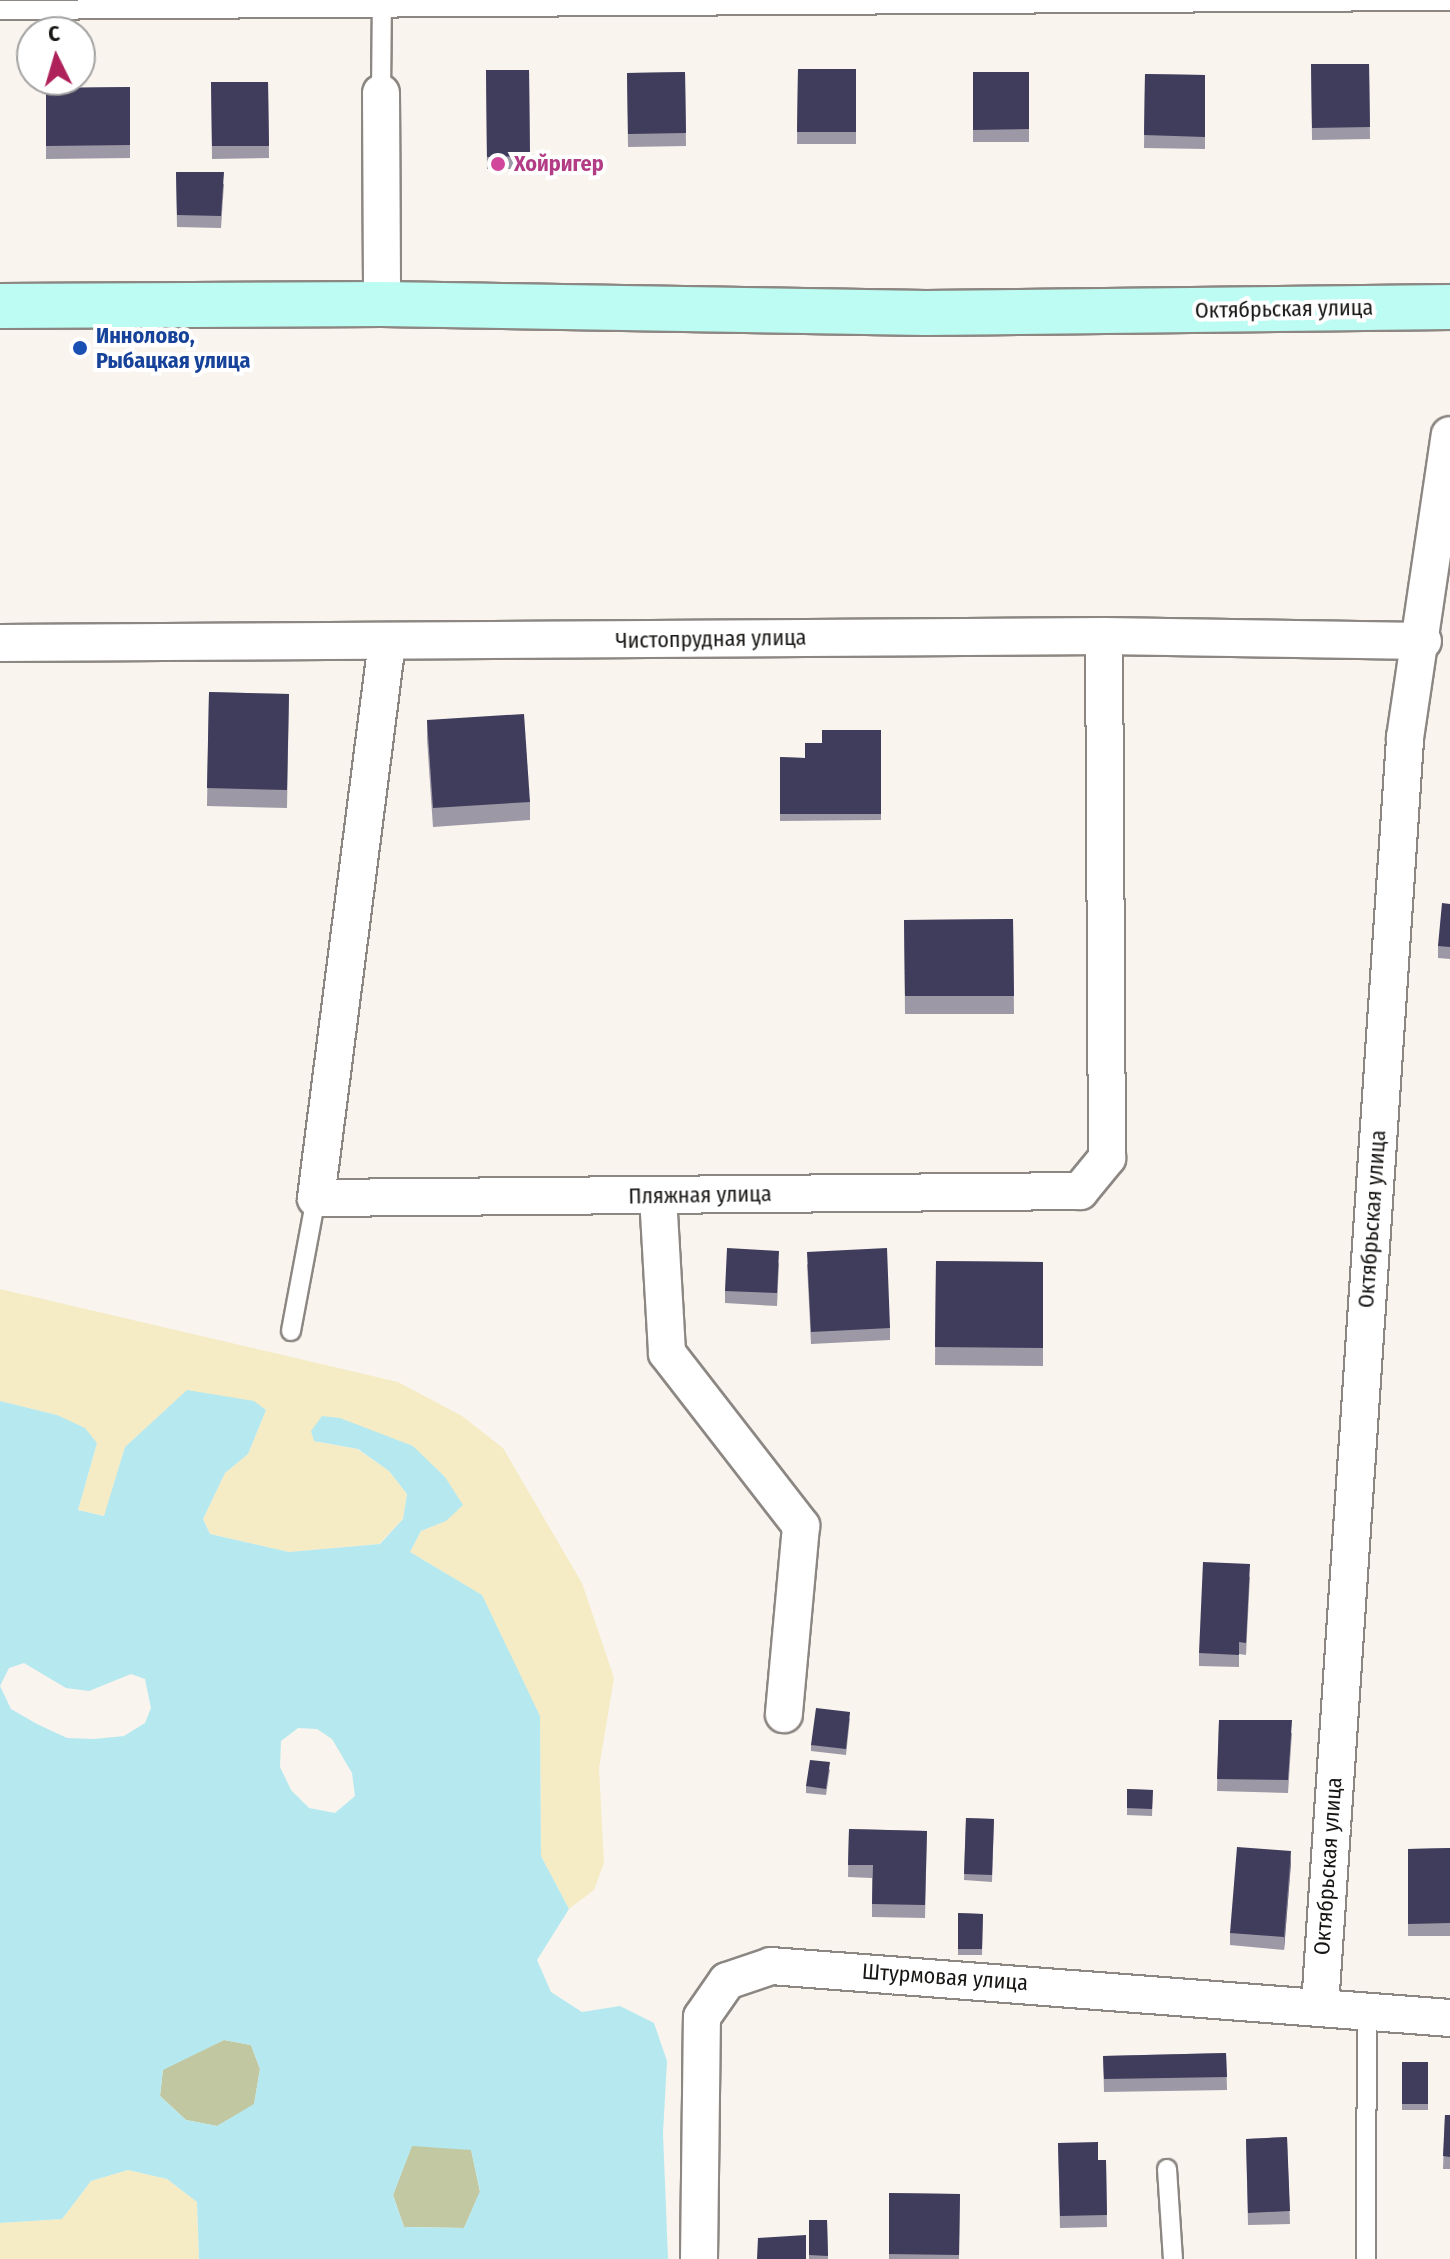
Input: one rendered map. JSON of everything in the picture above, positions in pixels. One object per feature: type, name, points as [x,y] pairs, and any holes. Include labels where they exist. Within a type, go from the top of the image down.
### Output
[{"type":"main road","name":"Октябрьская улица","points":[[0,306],[382,304],[1117,311],[1450,307]]},
{"type":"street","points":[[381,93],[382,304]]},
{"type":"street","name":"Октябрьская улица","points":[[1320,2006],[1405,738],[1423,641],[1450,435]]},
{"type":"street","name":"Чистопрудная улица","points":[[0,643],[1104,636],[1423,641]]},
{"type":"street","name":"Пляжная улица","points":[[316,1198],[1080,1191],[1107,1158],[1104,636]]},
{"type":"street","points":[[316,1198],[387,642]]},
{"type":"street","points":[[658,1196],[667,1353],[801,1526],[784,1714]]},
{"type":"street","name":"Штурмовая улица","points":[[699,2259],[702,2017],[727,1981],[771,1966],[1450,2018]]},
{"type":"lane","points":[[0,10],[382,4],[1450,1]]},
{"type":"lane","points":[[381,93],[382,4]]},
{"type":"lane","points":[[291,1331],[316,1198]]},
{"type":"lane","points":[[1366,2259],[1367,2014]]},
{"type":"lane","points":[[1167,2169],[1173,2259]]},
{"type":"green space","points":[[224,2040],[251,2045],[260,2069],[254,2105],[217,2126],[186,2120],[160,2096],[163,2069]]},
{"type":"green space","points":[[412,2145],[471,2149],[480,2192],[464,2228],[404,2227],[393,2195]]},
{"type":"sand","points":[[0,1289],[398,1382],[462,1416],[503,1448],[582,1583],[614,1678],[599,1768],[604,1863],[594,1890],[569,1909],[541,1856],[540,1716],[517,1671],[450,1576],[410,1552],[421,1531],[446,1521],[413,1446],[314,1441],[357,1449],[389,1471],[407,1494],[403,1519],[379,1544],[289,1552],[210,1534],[203,1519],[225,1473],[248,1454],[266,1410],[156,1419],[125,1447],[105,1516],[78,1510],[97,1443],[57,1415],[0,1401]]},
{"type":"sand","points":[[128,2170],[167,2179],[197,2202],[199,2259],[0,2259],[0,2223],[62,2219],[91,2181]]},
{"type":"water","points":[[187,1390],[254,1401],[266,1410],[248,1454],[225,1473],[203,1519],[210,1534],[289,1552],[380,1544],[403,1519],[407,1494],[389,1471],[358,1449],[314,1441],[311,1431],[322,1416],[340,1418],[413,1446],[445,1477],[463,1505],[446,1521],[421,1531],[410,1552],[482,1595],[540,1716],[541,1856],[569,1909],[537,1960],[551,1992],[582,2012],[620,2006],[654,2023],[667,2061],[663,2133],[668,2259],[199,2259],[197,2202],[167,2179],[128,2170],[91,2181],[62,2219],[0,2223],[0,1686],[0,1401],[57,1415],[85,1428],[97,1443],[78,1510],[104,1516],[125,1447]],"holes":[[[24,1663],[66,1688],[89,1691],[131,1674],[145,1679],[151,1708],[145,1723],[124,1736],[67,1738],[11,1709],[0,1686],[9,1668]],[[298,1728],[317,1729],[332,1739],[352,1773],[355,1796],[335,1813],[309,1808],[291,1790],[280,1767],[281,1741]],[[224,2040],[251,2045],[260,2069],[254,2104],[217,2126],[186,2120],[160,2096],[163,2070]],[[412,2146],[471,2150],[480,2191],[464,2228],[404,2227],[393,2195]]]},
{"type":"building","points":[[1311,64],[1369,64],[1370,127],[1312,128]]},
{"type":"building","points":[[798,69],[856,69],[856,132],[797,132]]},
{"type":"building","points":[[486,70],[529,70],[530,156],[487,157]]},
{"type":"building","points":[[685,72],[686,133],[628,134],[627,73]]},
{"type":"building","points":[[973,72],[1029,72],[1029,129],[973,130]]},
{"type":"building","points":[[1145,74],[1205,75],[1205,137],[1144,135]]},
{"type":"building","points":[[211,82],[268,82],[269,146],[212,146]]},
{"type":"building","points":[[96,87],[130,87],[130,145],[46,146],[46,96],[96,96]]},
{"type":"building","points":[[176,172],[224,172],[221,216],[177,215]]},
{"type":"building","points":[[209,692],[289,694],[287,790],[207,788]]},
{"type":"building","points":[[524,714],[530,802],[433,808],[427,720]]},
{"type":"building","points":[[822,730],[881,730],[881,814],[780,814],[780,757],[805,758],[805,743],[822,743]]},
{"type":"building","points":[[1442,903],[1450,904],[1450,947],[1438,946]]},
{"type":"building","points":[[1013,919],[1014,996],[905,996],[904,920]]},
{"type":"building","points":[[727,1248],[779,1251],[777,1293],[725,1291]]},
{"type":"building","points":[[887,1248],[890,1328],[811,1332],[807,1252]]},
{"type":"building","points":[[936,1261],[1043,1262],[1043,1348],[935,1347]]},
{"type":"building","points":[[1203,1562],[1250,1564],[1246,1643],[1239,1642],[1239,1655],[1199,1653]]},
{"type":"building","points":[[816,1708],[850,1712],[846,1749],[811,1745]]},
{"type":"building","points":[[1219,1720],[1292,1720],[1288,1780],[1217,1779]]},
{"type":"building","points":[[810,1760],[830,1762],[826,1789],[806,1786]]},
{"type":"building","points":[[1127,1789],[1153,1790],[1152,1809],[1127,1808]]},
{"type":"building","points":[[966,1818],[994,1819],[992,1875],[964,1874]]},
{"type":"building","points":[[849,1829],[927,1831],[925,1905],[872,1904],[873,1865],[848,1865]]},
{"type":"building","points":[[1237,1847],[1291,1851],[1284,1937],[1230,1933]]},
{"type":"building","points":[[1450,1848],[1450,1923],[1408,1924],[1408,1849]]},
{"type":"building","points":[[958,1913],[983,1914],[982,1949],[958,1949]]},
{"type":"building","points":[[1226,2053],[1227,2077],[1104,2079],[1103,2056]]},
{"type":"building","points":[[1402,2062],[1428,2062],[1428,2104],[1402,2104]]},
{"type":"building","points":[[1445,2115],[1450,2115],[1450,2157],[1443,2156]]},
{"type":"building","points":[[1287,2137],[1290,2211],[1248,2213],[1246,2139]]},
{"type":"building","points":[[1098,2142],[1098,2160],[1106,2160],[1107,2215],[1060,2216],[1058,2143]]},
{"type":"building","points":[[889,2193],[960,2194],[959,2255],[889,2254]]},
{"type":"building","points":[[809,2220],[827,2220],[828,2256],[809,2255]]},
{"type":"building","points":[[806,2235],[806,2259],[757,2259],[758,2238]]},
{"type":"place","name":"Хойригер","points":[[498,164]]},
{"type":"place","name":"Иннолово, Рыбацкая улица","points":[[80,348]]}]
